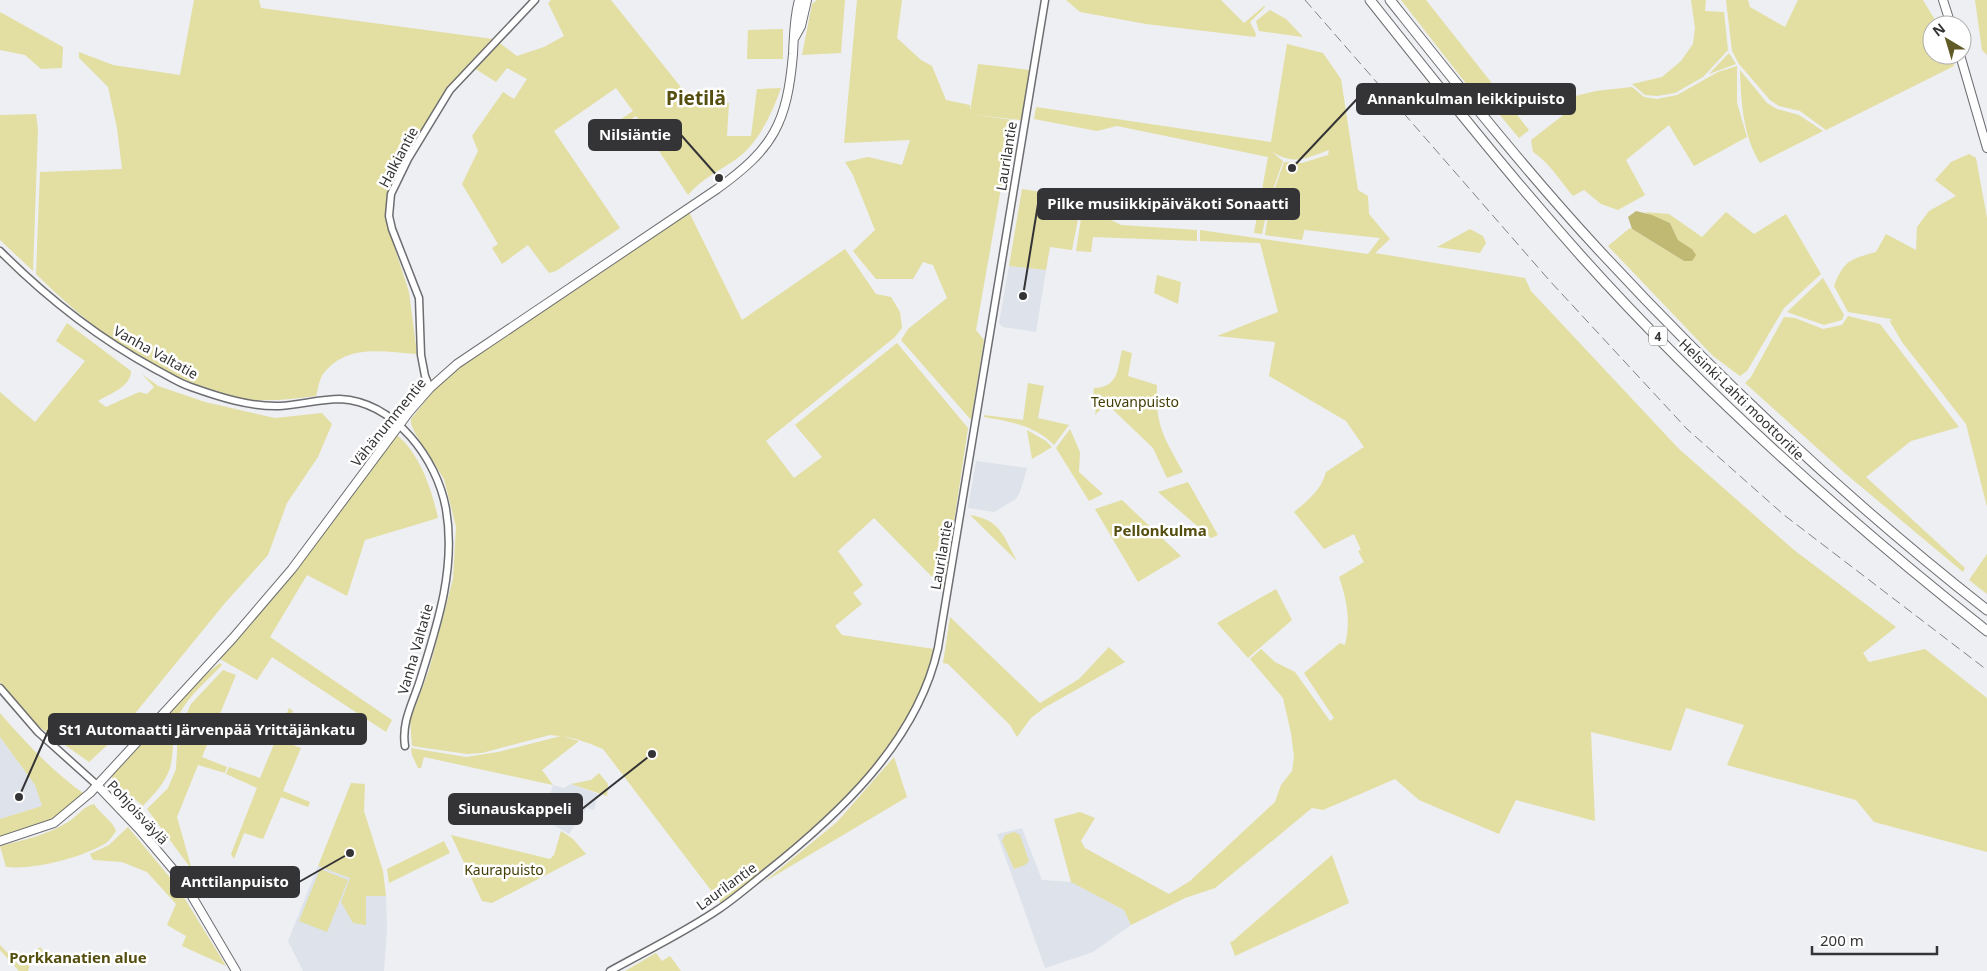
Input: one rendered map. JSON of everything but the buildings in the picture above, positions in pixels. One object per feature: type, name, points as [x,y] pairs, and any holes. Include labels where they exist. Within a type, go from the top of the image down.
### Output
[{"type":"highway","name":"Helsinki-Lahti moottoritie","points":[[1370,0],[1522,188],[1584,258],[1680,359],[1809,482],[1884,547],[1987,631]]},
{"type":"highway","name":"Helsinki-Lahti moottoritie","points":[[1390,0],[1466,94],[1595,246],[1692,348],[1820,470],[1894,535],[1987,610]]},
{"type":"main road","name":"Vähänummentie","points":[[0,841],[54,823],[66,816],[97,786],[292,569],[400,424],[430,388],[457,364],[754,161],[772,137],[783,113],[790,85],[794,26],[799,0]]},
{"type":"main road","name":"Vähänummentie","points":[[794,38],[801,26],[807,0]]},
{"type":"main road","points":[[1943,0],[1948,15]]},
{"type":"main road","points":[[1963,65],[1987,148]]},
{"type":"main road","name":"Pohjoisväylä","points":[[97,786],[149,840],[183,882],[236,971]]},
{"type":"street","name":"Halkiantie","points":[[430,388],[425,376],[421,355],[419,298],[392,229],[389,216],[391,194],[408,159],[450,90],[535,0]]},
{"type":"street","name":"Laurilantie","points":[[610,971],[717,911],[798,847],[845,804],[878,764],[900,734],[922,694],[938,648],[1045,0]]},
{"type":"street","name":"Vanha Valtatie","points":[[0,251],[50,298],[94,331],[136,359],[189,387],[240,402],[280,406],[342,399],[364,404],[400,424],[419,448],[438,485],[446,506],[451,550],[447,580],[435,628],[415,695],[405,719],[403,733],[405,746]]},
{"type":"street","name":"Pohjoisväylä","points":[[0,688],[38,732],[97,786]]},
{"type":"shaded area","points":[[1636,211],[1652,215],[1670,223],[1678,240],[1692,249],[1696,255],[1692,261],[1684,261],[1632,229],[1628,217]]},
{"type":"shaded area","points":[[1009,266],[1046,270],[1036,332],[1003,327],[999,323]]},
{"type":"shaded area","points":[[976,461],[1027,468],[1016,499],[994,512],[968,508]]},
{"type":"shaded area","points":[[0,737],[35,785],[42,806],[0,819]]},
{"type":"shaded area","points":[[571,784],[598,794],[594,810],[587,808],[569,834],[543,819],[553,785],[564,788]]},
{"type":"shaded area","points":[[1022,828],[1042,880],[1071,882],[1124,910],[1131,925],[1093,952],[1045,968],[997,834]]},
{"type":"shaded area","points":[[318,866],[350,878],[366,896],[386,896],[387,930],[384,971],[303,971],[288,941]]},
{"type":"green space","points":[[194,0],[259,0],[261,8],[493,39],[451,85],[405,158],[389,193],[386,221],[409,292],[417,354],[379,351],[354,354],[343,358],[333,364],[323,374],[316,396],[271,400],[239,398],[185,380],[138,356],[95,327],[36,274],[40,172],[122,169],[117,128],[108,87],[79,58],[79,52],[113,65],[180,75]]},
{"type":"green space","points":[[551,0],[611,0],[692,101],[729,103],[727,136],[751,136],[757,89],[781,88],[763,128],[751,145],[735,160],[705,180],[688,195],[636,116],[608,134],[605,130],[633,111],[616,88],[554,131],[620,228],[556,271],[549,273],[528,245],[502,264],[492,248],[498,244],[462,184],[478,151],[472,136],[503,92],[514,99],[527,79],[507,68],[496,82],[474,68],[497,41],[517,56],[544,47],[564,36],[548,3]]},
{"type":"green space","points":[[817,0],[845,0],[841,53],[802,55],[812,4]]},
{"type":"green space","points":[[857,0],[902,0],[897,38],[921,60],[932,66],[946,100],[970,105],[970,111],[978,64],[1030,70],[1021,120],[969,114],[1013,120],[976,330],[984,340],[971,420],[901,340],[908,329],[947,298],[933,265],[923,262],[913,279],[876,279],[853,251],[875,230],[853,175],[845,162],[868,157],[902,165],[910,140],[844,143]]},
{"type":"green space","points":[[1066,0],[1221,0],[1244,23],[1265,7],[1250,22],[1256,34],[1255,37],[1146,24],[1080,12]]},
{"type":"green space","points":[[1401,0],[1426,0],[1529,130],[1519,138],[1499,114],[1489,113]]},
{"type":"green space","points":[[1691,0],[1706,0],[1705,11],[1724,12],[1728,50],[1703,77],[1675,93],[1657,96],[1645,95],[1632,84],[1662,77],[1681,61],[1693,44],[1695,28]]},
{"type":"green space","points":[[1726,0],[1748,0],[1750,7],[1785,27],[1798,0],[1923,0],[1932,15],[1922,15],[1922,65],[1954,66],[1826,130],[1800,111],[1779,106],[1770,100],[1739,64],[1732,51]]},
{"type":"green space","points":[[1975,0],[1987,0],[1987,55],[1982,50]]},
{"type":"green space","points":[[1270,10],[1286,19],[1303,37],[1259,31],[1256,21]]},
{"type":"green space","points":[[0,12],[63,47],[62,68],[41,69],[25,55],[0,50]]},
{"type":"green space","points":[[783,29],[783,59],[747,59],[748,30]]},
{"type":"green space","points":[[1287,44],[1323,53],[1341,79],[1358,190],[1368,196],[1369,214],[1390,239],[1375,253],[1525,278],[1531,291],[1679,449],[1794,550],[1896,627],[1863,653],[1869,662],[1925,649],[1987,698],[1987,852],[1874,822],[1856,800],[1727,765],[1744,725],[1686,708],[1671,751],[1591,732],[1595,821],[1516,800],[1499,834],[1419,800],[1395,779],[1323,810],[1312,808],[1215,888],[1185,898],[1131,925],[1124,910],[1071,882],[1054,819],[1080,812],[1095,818],[1081,841],[1085,848],[1169,894],[1190,881],[1275,802],[1281,785],[1292,771],[1294,757],[1283,698],[1250,659],[1261,649],[1275,662],[1295,672],[1330,721],[1334,718],[1304,673],[1340,643],[1345,645],[1348,627],[1347,611],[1339,577],[1364,562],[1358,551],[1361,550],[1354,534],[1324,549],[1294,512],[1321,485],[1326,472],[1364,447],[1346,421],[1269,376],[1275,342],[1217,336],[1278,312],[1260,243],[1200,241],[1200,230],[1368,254],[1380,238],[1305,230],[1305,228],[1302,240],[1265,235],[1270,202],[1284,162],[1302,163],[1328,155],[1329,150],[1300,159],[1287,158],[1272,152],[1283,161],[1269,201],[1262,234],[1254,233],[1268,157],[1117,126],[1097,131],[1034,119],[1036,107],[1271,142]]},
{"type":"green space","points":[[1729,53],[1736,64],[1709,74]]},
{"type":"green space","points":[[1737,66],[1737,103],[1747,137],[1694,166],[1669,125],[1626,160],[1645,195],[1618,210],[1601,204],[1584,190],[1573,196],[1550,167],[1533,152],[1531,140],[1566,113],[1559,100],[1596,91],[1632,87],[1644,97],[1657,99],[1677,95],[1718,72]]},
{"type":"green space","points":[[1740,70],[1767,103],[1777,109],[1799,115],[1823,131],[1760,163],[1754,153],[1746,130],[1742,106]]},
{"type":"green space","points":[[36,114],[38,129],[33,271],[0,240],[0,115]]},
{"type":"green space","points":[[1969,154],[1976,158],[1987,218],[1987,507],[1966,424],[1902,342],[1889,320],[1892,321],[1891,319],[1848,312],[1834,286],[1841,271],[1849,262],[1876,252],[1886,234],[1916,250],[1917,227],[1929,211],[1956,196],[1935,180],[1951,162]]},
{"type":"green space","points":[[1022,189],[1068,196],[1081,204],[1072,250],[1050,247],[1046,270],[1009,266]]},
{"type":"green space","points":[[1083,206],[1121,225],[1197,230],[1197,241],[1093,237],[1091,252],[1076,251]]},
{"type":"green space","points":[[689,212],[742,320],[845,249],[876,294],[891,297],[900,312],[902,328],[895,337],[766,441],[794,478],[822,457],[795,425],[897,343],[968,428],[944,589],[874,518],[838,551],[863,585],[853,593],[862,604],[835,626],[842,635],[934,649],[938,648],[922,694],[900,734],[845,804],[723,906],[603,749],[577,739],[550,735],[482,753],[467,754],[412,746],[410,720],[429,670],[453,579],[456,527],[444,479],[415,433],[411,419],[435,389],[460,365]]},
{"type":"green space","points":[[1644,212],[1669,214],[1702,237],[1726,212],[1754,234],[1786,214],[1821,274],[1784,308],[1747,371],[1740,376],[1713,356],[1608,246],[1630,228],[1684,261],[1692,249],[1678,240],[1670,223]]},
{"type":"green space","points":[[1470,229],[1483,236],[1486,243],[1480,253],[1437,247]]},
{"type":"green space","points":[[1157,275],[1181,282],[1178,304],[1154,293]]},
{"type":"green space","points":[[1823,278],[1844,315],[1842,320],[1824,325],[1787,312]]},
{"type":"green space","points":[[1848,316],[1880,324],[1959,427],[1911,441],[1866,477],[1965,568],[1963,572],[1846,474],[1745,383],[1751,377],[1784,317],[1795,318],[1823,329],[1842,325]]},
{"type":"green space","points":[[67,323],[131,371],[130,377],[123,386],[98,401],[106,407],[139,392],[147,394],[154,387],[142,374],[158,386],[205,402],[275,418],[322,413],[332,424],[318,457],[287,503],[268,555],[225,603],[115,738],[89,762],[35,724],[0,682],[0,392],[35,422],[85,361],[56,341]]},
{"type":"green space","name":"Teuvanpuisto","points":[[1122,350],[1132,353],[1128,376],[1157,385],[1159,421],[1162,431],[1183,472],[1167,478],[1153,448],[1106,403],[1095,415],[1094,388],[1102,387],[1113,381],[1118,371]]},
{"type":"green space","points":[[1028,383],[1044,386],[1038,418],[1069,425],[1054,445],[1039,433],[1022,425],[984,417],[984,415],[1023,420]]},
{"type":"green space","points":[[1070,429],[1080,452],[1079,472],[1103,494],[1089,501],[1056,448]]},
{"type":"green space","points":[[1027,430],[1046,441],[1052,447],[1032,459]]},
{"type":"green space","points":[[397,435],[412,452],[424,473],[438,518],[365,540],[347,596],[307,575],[270,637],[392,720],[386,732],[272,657],[257,680],[220,659],[306,556]]},
{"type":"green space","points":[[1188,482],[1218,535],[1211,538],[1158,492]]},
{"type":"green space","points":[[1122,500],[1181,556],[1138,582],[1095,509]]},
{"type":"green space","points":[[970,515],[980,517],[995,525],[1000,530],[1017,561]]},
{"type":"green space","points":[[1987,554],[1987,594],[1969,580]]},
{"type":"green space","points":[[1276,589],[1292,620],[1248,658],[1217,623]]},
{"type":"green space","points":[[950,617],[1040,703],[1079,679],[1109,647],[1125,662],[1044,708],[1031,718],[1017,737],[1010,725],[948,664],[943,663]]},
{"type":"green space","points":[[220,663],[222,665],[193,695],[179,715],[175,728],[170,768],[159,788],[143,806],[112,780],[112,776],[163,716]]},
{"type":"green space","points":[[223,670],[236,675],[202,757],[227,767],[225,773],[198,765],[177,817],[192,870],[147,809],[168,788],[176,769],[178,732],[191,704]]},
{"type":"green space","points":[[289,708],[293,711],[282,741],[301,748],[283,791],[310,802],[308,807],[281,797],[263,839],[244,833],[234,859],[231,854],[257,788],[226,774],[229,767],[260,778]]},
{"type":"green space","points":[[0,713],[39,755],[83,793],[63,812],[45,823],[0,838],[0,819],[42,806],[35,785],[0,737]]},
{"type":"green space","points":[[561,736],[579,741],[542,770],[553,785],[424,757],[421,768],[418,768],[411,748],[466,757],[498,752]]},
{"type":"green space","points":[[894,757],[907,797],[764,882],[837,822]]},
{"type":"green space","points":[[599,773],[608,784],[607,796],[571,784],[591,780]]},
{"type":"green space","points":[[351,783],[365,784],[364,811],[383,871],[386,896],[366,896],[366,925],[353,923],[341,902],[350,878],[318,866]]},
{"type":"green space","points":[[94,804],[116,831],[106,843],[84,854],[57,862],[30,867],[6,867],[0,846],[35,837],[60,827]]},
{"type":"green space","points":[[128,827],[177,886],[226,966],[182,946],[186,936],[167,925],[176,904],[147,872],[122,862],[93,860],[90,854],[109,845]]},
{"type":"green space","name":"Kaurapuisto","points":[[561,831],[573,839],[586,854],[492,903],[482,901],[451,835],[550,859],[554,855]]},
{"type":"green space","points":[[1014,832],[1020,835],[1029,861],[1025,865],[1014,869],[1002,841],[1005,835]]},
{"type":"green space","points":[[444,841],[450,853],[389,883],[387,869]]},
{"type":"green space","points":[[1332,855],[1349,903],[1235,956],[1230,942]]},
{"type":"green space","points":[[320,869],[348,880],[327,932],[299,921]]},
{"type":"green space","points":[[0,945],[20,966],[40,947],[49,957],[32,959],[28,971],[19,971],[0,950]]},
{"type":"green space","points":[[656,953],[662,961],[670,956],[681,971],[625,971]]},
{"type":"railway","points":[[1305,0],[1549,280],[1687,429],[1784,515],[1987,670]]},
{"type":"place","name":"Annankulman leikkipuisto","points":[[1292,168]]},
{"type":"place","name":"Nilsiäntie","points":[[719,178]]},
{"type":"place","name":"Pilke musiikkipäiväkoti Sonaatti","points":[[1023,296]]},
{"type":"place","name":"Siunauskappeli","points":[[652,754]]},
{"type":"place","name":"St1 Automaatti Järvenpää Yrittäjänkatu","points":[[19,797]]},
{"type":"place","name":"Anttilanpuisto","points":[[350,853]]},
{"type":"district","name":"Pietilä","points":[[696,98]]},
{"type":"district","name":"Pellonkulma","points":[[1160,530]]},
{"type":"district","name":"Porkkanatien alue","points":[[78,957]]}]
